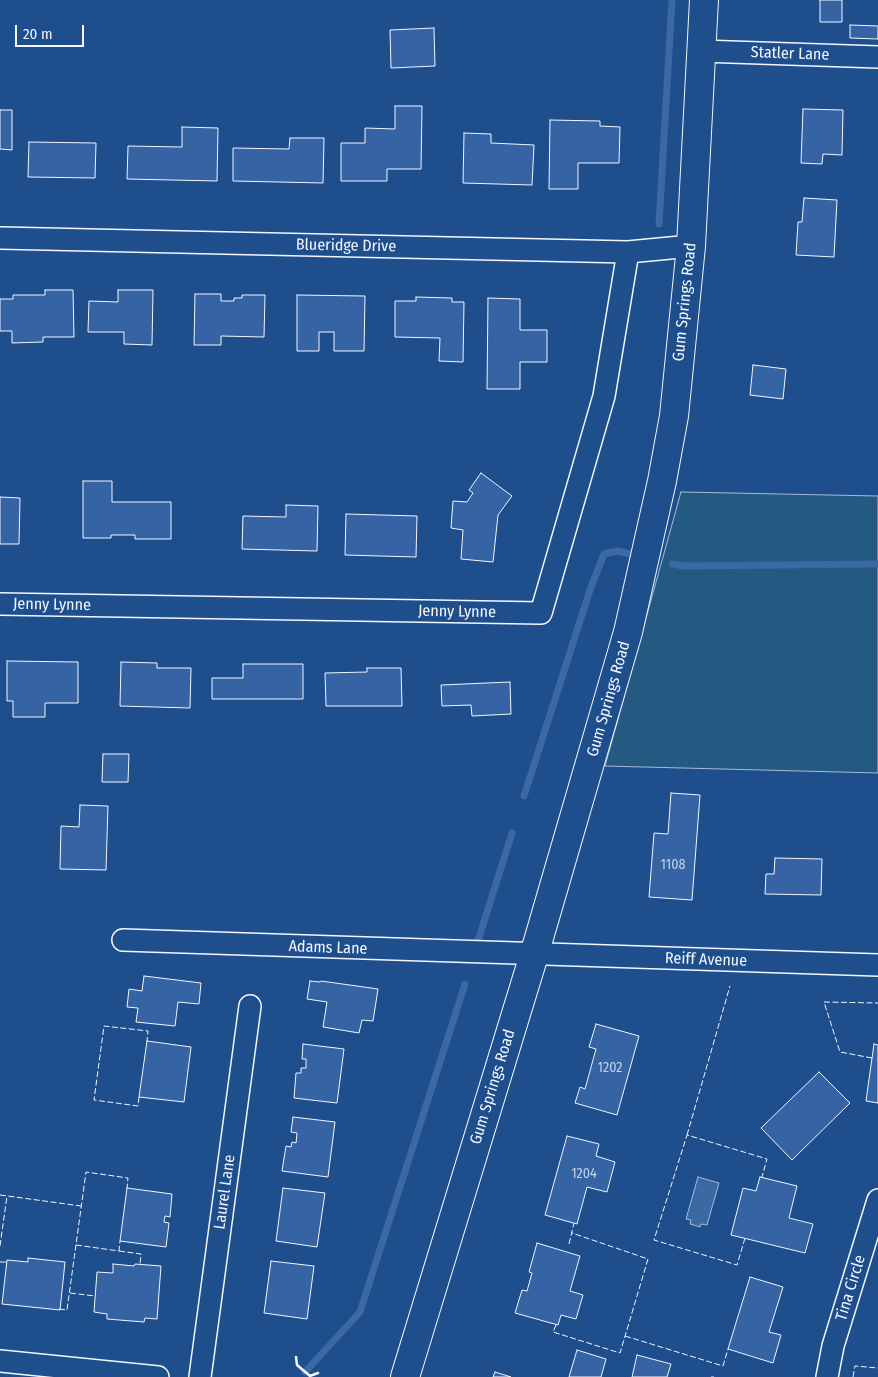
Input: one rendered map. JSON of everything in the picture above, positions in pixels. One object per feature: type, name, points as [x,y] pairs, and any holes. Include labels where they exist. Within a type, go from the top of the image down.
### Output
[{"type":"main road","name":"Gum Springs Road","points":[[405,1377],[534,955],[628,632],[662,481],[674,416],[691,246],[704,0]]},
{"type":"street","name":"Statler Lane","points":[[701,51],[878,57]]},
{"type":"street","name":"Blueridge Drive","points":[[0,238],[628,252],[691,246]]},
{"type":"street","name":"Jenny Lynne","points":[[0,604],[542,613],[604,396],[628,252]]},
{"type":"street","name":"Adams Lane","points":[[123,940],[534,955]]},
{"type":"street","name":"Reiff Avenue","points":[[534,955],[878,965]]},
{"type":"street","name":"Laurel Lane","points":[[200,1377],[250,1006]]},
{"type":"street","name":"Tina Circle","points":[[827,1377],[833,1346],[878,1200]]},
{"type":"street","points":[[0,1361],[158,1377]]},
{"type":"shaded area","points":[[681,492],[878,496],[878,773],[605,766]]},
{"type":"shaded area","points":[[698,1177],[719,1183],[707,1225],[701,1224],[700,1227],[690,1224],[691,1220],[686,1219]]},
{"type":"building","points":[[820,0],[842,0],[842,22],[820,22]]},
{"type":"building","points":[[850,25],[878,26],[878,39],[850,38]]},
{"type":"building","points":[[434,28],[435,66],[391,68],[390,30]]},
{"type":"building","points":[[395,106],[422,106],[421,169],[387,169],[387,181],[341,181],[341,143],[365,143],[365,128],[395,129]]},
{"type":"building","points":[[803,109],[843,110],[842,155],[823,154],[822,164],[801,163]]},
{"type":"building","points":[[0,110],[12,110],[12,150],[0,149]]},
{"type":"building","points":[[550,120],[600,121],[600,126],[620,127],[619,163],[578,163],[578,189],[549,189]]},
{"type":"building","points":[[182,127],[218,128],[217,181],[127,179],[128,146],[182,147]]},
{"type":"building","points":[[464,133],[491,134],[491,143],[534,145],[532,185],[463,183]]},
{"type":"building","points":[[290,138],[324,138],[323,183],[233,181],[233,148],[289,149]]},
{"type":"building","points":[[29,142],[96,143],[95,178],[28,177]]},
{"type":"building","points":[[804,198],[837,200],[834,257],[796,255],[798,222],[802,222]]},
{"type":"building","points":[[45,290],[73,290],[74,337],[43,337],[43,342],[12,343],[12,331],[0,331],[0,299],[13,299],[13,295],[45,295]]},
{"type":"building","points":[[118,290],[153,290],[152,345],[124,344],[124,332],[88,332],[89,301],[118,302]]},
{"type":"building","points":[[195,294],[221,294],[221,301],[234,301],[234,298],[242,298],[242,295],[265,295],[264,337],[221,336],[221,345],[194,345]]},
{"type":"building","points":[[297,295],[365,296],[364,351],[334,351],[334,332],[319,332],[319,351],[297,351]]},
{"type":"building","points":[[416,297],[452,298],[452,302],[464,302],[463,362],[439,361],[440,338],[395,337],[395,301],[416,301]]},
{"type":"building","points":[[488,298],[520,299],[520,330],[547,330],[547,362],[520,362],[520,389],[487,389]]},
{"type":"building","points":[[753,365],[786,369],[783,399],[750,395]]},
{"type":"building","points":[[481,473],[512,496],[498,515],[493,562],[461,559],[463,530],[451,528],[453,501],[467,502],[473,493],[469,490]]},
{"type":"building","points":[[83,481],[112,481],[112,502],[171,502],[171,539],[135,539],[135,535],[111,535],[111,538],[83,538]]},
{"type":"building","points":[[0,497],[20,498],[19,544],[0,544]]},
{"type":"building","points":[[286,505],[318,506],[317,551],[242,549],[243,516],[286,517]]},
{"type":"building","points":[[346,514],[417,516],[416,557],[345,555]]},
{"type":"building","points":[[7,661],[78,662],[78,703],[45,703],[45,717],[13,717],[13,701],[7,701]]},
{"type":"building","points":[[121,662],[157,663],[157,668],[191,668],[190,708],[120,706]]},
{"type":"building","points":[[243,664],[303,664],[303,699],[212,699],[212,678],[243,678]]},
{"type":"building","points":[[367,668],[401,668],[402,706],[326,706],[325,673],[367,672]]},
{"type":"building","points":[[510,682],[511,714],[472,716],[471,705],[442,706],[441,685]]},
{"type":"building","points":[[103,754],[129,754],[128,782],[102,782]]},
{"type":"building","points":[[671,793],[700,795],[692,900],[649,897],[654,833],[668,834]]},
{"type":"building","points":[[80,805],[108,806],[106,870],[60,869],[61,826],[79,827]]},
{"type":"building","points":[[775,858],[822,859],[821,895],[765,894],[766,874],[774,874]]},
{"type":"building","points":[[144,976],[201,983],[199,1004],[178,1002],[175,1026],[136,1022],[138,1008],[127,1007],[129,989],[142,991]]},
{"type":"building","points":[[310,981],[378,989],[373,1021],[362,1020],[359,1033],[323,1027],[327,1002],[307,999]]},
{"type":"building","points":[[596,1024],[639,1036],[617,1115],[575,1103],[580,1087],[585,1089],[596,1049],[589,1047]]},
{"type":"building","points":[[147,1041],[191,1047],[184,1102],[139,1097]]},
{"type":"building","points":[[303,1044],[344,1049],[337,1103],[294,1098],[296,1073],[301,1073],[301,1068],[306,1068],[306,1059],[302,1059]]},
{"type":"building","points":[[874,1044],[878,1045],[878,1103],[866,1101]]},
{"type":"building","points":[[819,1072],[850,1103],[792,1160],[761,1128]]},
{"type":"building","points":[[293,1117],[335,1122],[328,1177],[282,1171],[286,1146],[291,1147],[292,1142],[296,1143],[297,1133],[291,1132]]},
{"type":"building","points":[[567,1136],[599,1144],[596,1156],[615,1162],[607,1192],[587,1187],[577,1224],[545,1215]]},
{"type":"building","points":[[760,1177],[797,1186],[789,1218],[813,1224],[805,1253],[731,1235],[743,1188],[756,1191]]},
{"type":"building","points":[[127,1188],[172,1194],[170,1217],[165,1216],[164,1222],[169,1223],[166,1247],[120,1241]]},
{"type":"building","points":[[283,1188],[325,1193],[317,1247],[276,1241]]},
{"type":"building","points":[[537,1243],[580,1256],[570,1291],[583,1295],[576,1319],[561,1315],[558,1325],[515,1313],[522,1290],[527,1291],[532,1273],[529,1272]]},
{"type":"building","points":[[28,1258],[65,1262],[60,1310],[2,1304],[7,1260],[28,1262]]},
{"type":"building","points":[[271,1261],[314,1266],[307,1319],[264,1313]]},
{"type":"building","points":[[113,1264],[161,1266],[157,1319],[145,1318],[144,1322],[107,1319],[107,1314],[94,1312],[97,1272],[113,1273]]},
{"type":"building","points":[[750,1277],[783,1287],[769,1332],[781,1335],[773,1363],[728,1349]]},
{"type":"building","points":[[577,1350],[606,1359],[601,1377],[569,1377]]},
{"type":"building","points":[[637,1355],[671,1364],[667,1377],[632,1377]]},
{"type":"building","points":[[495,1372],[511,1377],[493,1377]]},
{"type":"waterway","points":[[659,224],[672,0]]},
{"type":"waterway","points":[[524,796],[590,590],[604,554],[617,551],[631,554]]},
{"type":"waterway","points":[[672,564],[684,566],[878,564]]},
{"type":"waterway","points":[[476,947],[512,833]]},
{"type":"waterway","points":[[305,1372],[360,1312],[465,984]]},
{"type":"fence","points":[[687,1135],[730,986]]},
{"type":"fence","points":[[872,1058],[840,1052],[824,1002],[878,1003]]},
{"type":"fence","points":[[139,1097],[138,1106],[94,1100],[104,1026],[148,1031],[147,1041]]},
{"type":"fence","points":[[745,1238],[737,1265],[654,1240],[687,1135],[767,1159],[762,1177]]},
{"type":"fence","points":[[59,1309],[67,1310],[86,1172],[128,1178],[127,1188]]},
{"type":"fence","points":[[0,1195],[81,1206]]},
{"type":"fence","points":[[0,1246],[7,1196]]},
{"type":"fence","points":[[569,1244],[574,1223]]},
{"type":"fence","points":[[556,1325],[553,1332],[620,1353],[648,1259],[572,1233]]},
{"type":"fence","points":[[76,1245],[119,1251],[120,1241]]},
{"type":"fence","points":[[119,1251],[141,1254],[140,1264]]},
{"type":"fence","points":[[0,1262],[6,1262]]},
{"type":"fence","points":[[70,1293],[95,1296]]},
{"type":"fence","points":[[625,1336],[723,1366],[728,1349]]},
{"type":"fence","points":[[853,1377],[855,1366],[878,1368]]},
{"type":"wall","points":[[296,1357],[297,1365],[310,1376],[318,1373]]}]
